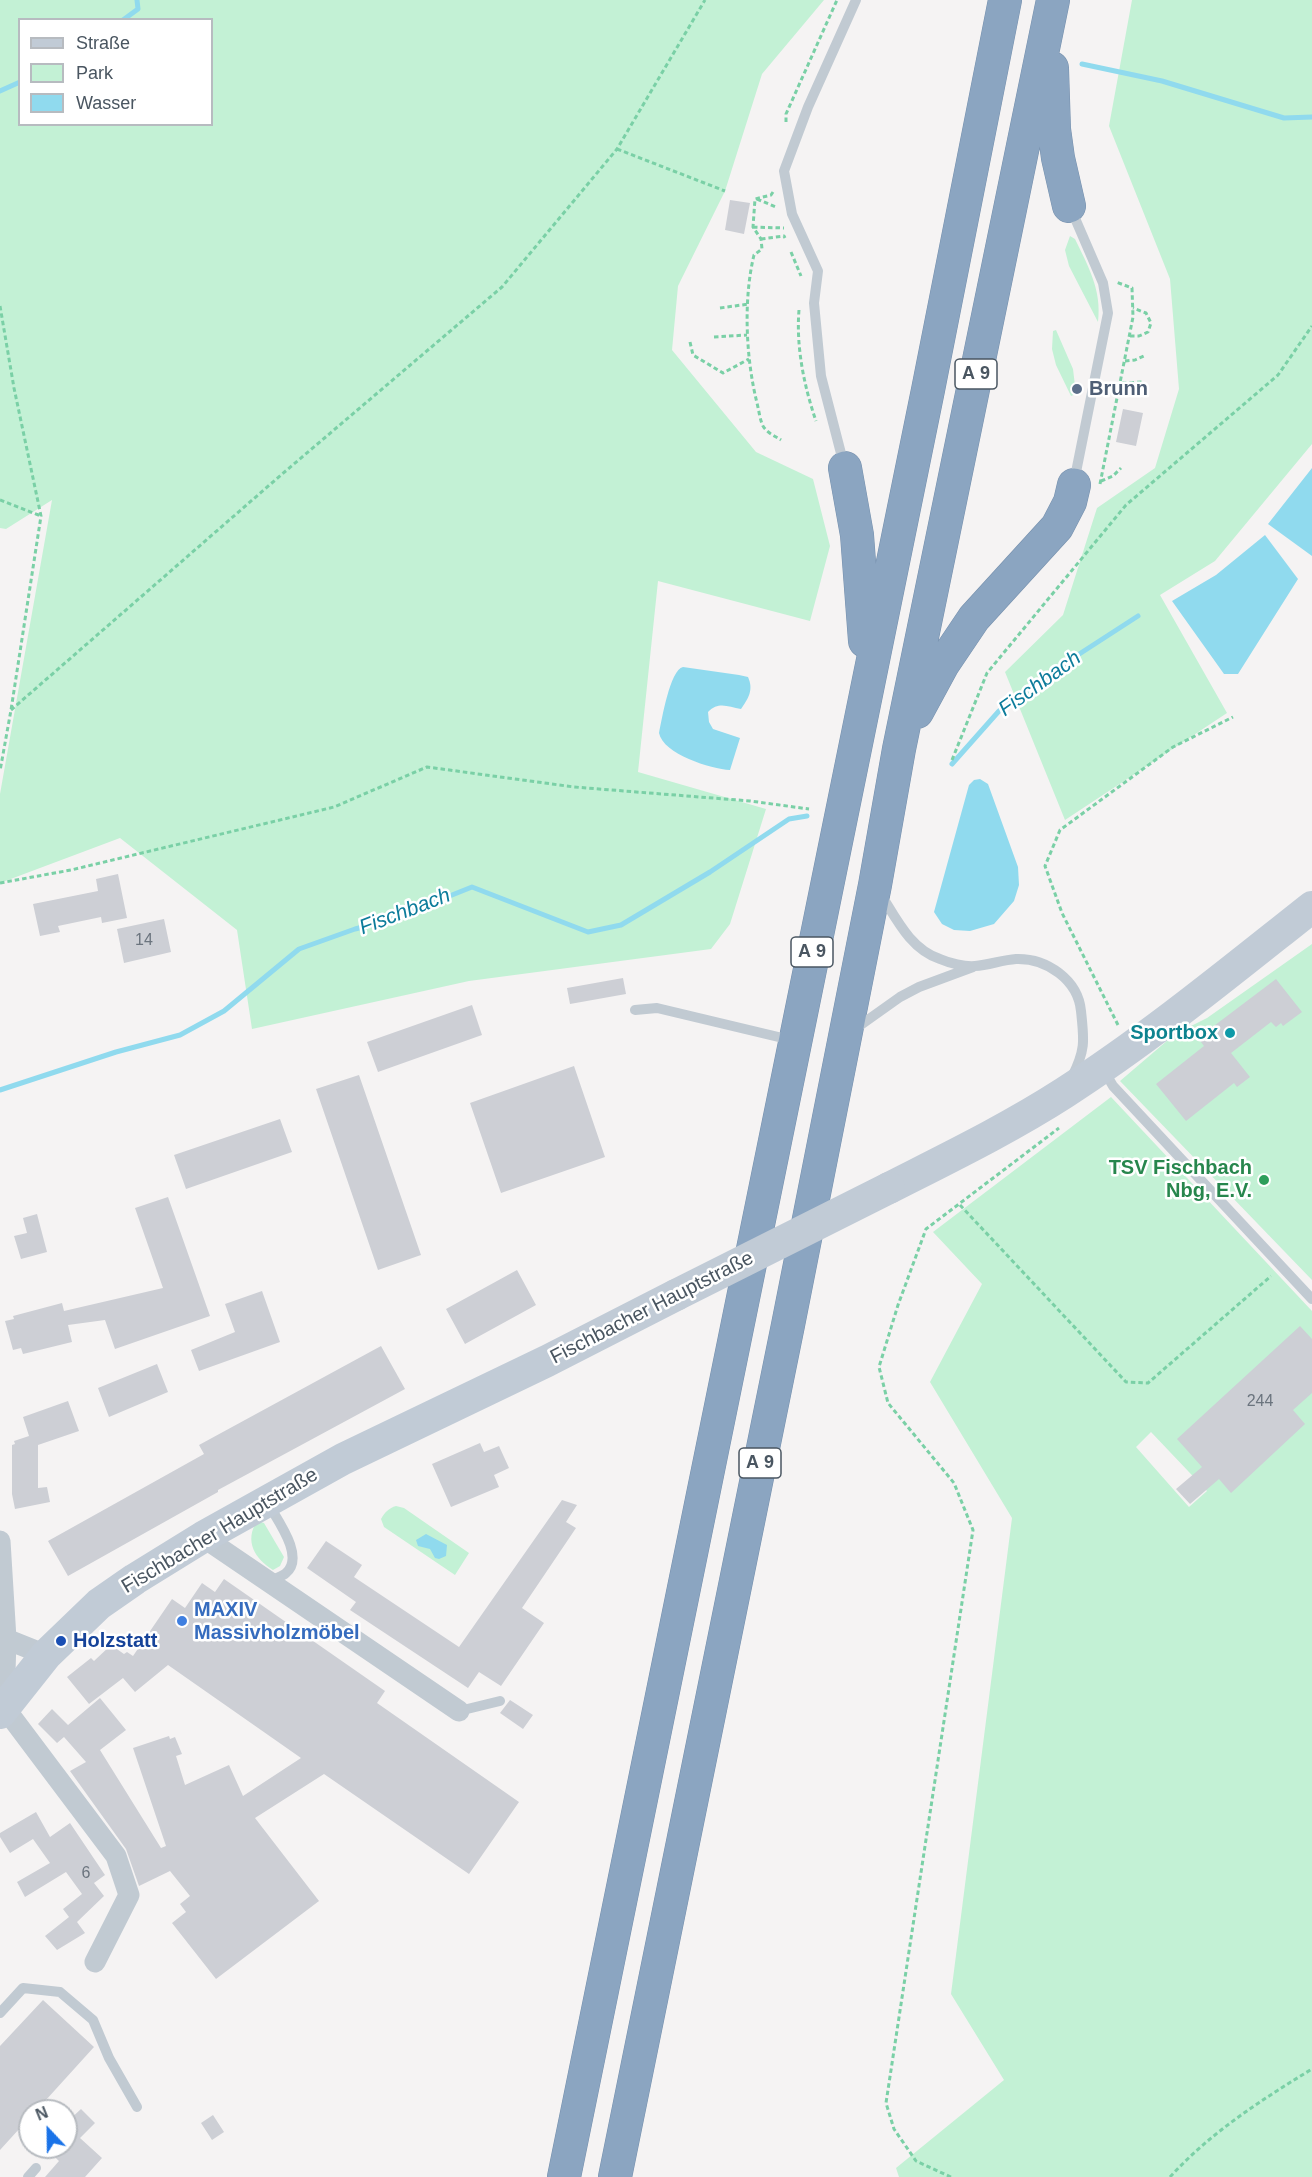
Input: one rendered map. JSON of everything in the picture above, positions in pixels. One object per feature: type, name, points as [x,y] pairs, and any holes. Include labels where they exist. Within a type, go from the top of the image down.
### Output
[{"type":"highway","name":"A 9","points":[[564,2177],[1005,0]]},
{"type":"highway","name":"A 9","points":[[615,2177],[784,1349],[875,885],[899,749],[1053,0]]},
{"type":"highway","points":[[1053,0],[1054,129],[1058,158],[1070,206]]},
{"type":"highway","points":[[845,468],[857,535],[867,685]]},
{"type":"highway","points":[[899,749],[943,664],[974,618],[1057,527],[1084,477]]},
{"type":"main road","name":"Fischbacher Hauptstraße","points":[[2,1710],[46,1655],[99,1604],[203,1537],[343,1459],[547,1361],[998,1133],[1066,1107],[1102,1067],[1234,969],[1312,907]]},
{"type":"street","points":[[203,1537],[459,1711]]},
{"type":"street","points":[[0,1541],[6,1639],[2,1710],[116,1856],[129,1895],[95,1962]]},
{"type":"street","points":[[6,1639],[46,1655]]},
{"type":"lane","points":[[845,468],[820,376],[814,303],[818,271],[792,214],[784,171],[808,107],[856,0]]},
{"type":"lane","points":[[1070,206],[1101,276],[1108,313],[1084,477]]},
{"type":"lane","points":[[875,885],[906,934],[920,949],[940,959],[973,967]]},
{"type":"lane","points":[[845,1037],[900,997],[920,987],[973,967],[1016,959],[1037,962],[1058,972],[1070,982],[1080,1000],[1084,1036],[1082,1057],[1066,1107]]},
{"type":"lane","points":[[635,1010],[657,1008],[794,1041]]},
{"type":"lane","points":[[1102,1067],[1113,1086],[1312,1299]]},
{"type":"lane","points":[[267,1501],[293,1552],[292,1564],[285,1574],[268,1581]]},
{"type":"lane","points":[[459,1711],[500,1701]]},
{"type":"lane","points":[[0,2013],[23,1988],[60,1992],[93,2020],[109,2058],[137,2107]]},
{"type":"lane","points":[[28,2177],[36,2168]]},
{"type":"path","points":[[11,710],[502,287],[617,149],[705,0]]},
{"type":"path","points":[[786,130],[786,114],[837,0]]},
{"type":"path","points":[[617,149],[725,192]]},
{"type":"path","points":[[755,199],[771,195],[776,189]]},
{"type":"path","points":[[755,199],[792,214]]},
{"type":"path","points":[[755,199],[753,227],[761,239],[762,249],[754,255],[750,270],[747,335],[751,378],[763,426],[768,433],[782,440]]},
{"type":"path","points":[[753,227],[787,228]]},
{"type":"path","points":[[761,239],[784,236]]},
{"type":"path","points":[[1084,477],[1122,383],[1133,308],[1132,288],[1101,276]]},
{"type":"path","points":[[720,308],[749,304]]},
{"type":"path","points":[[0,306],[14,388],[41,516],[0,771]]},
{"type":"path","points":[[1130,336],[1139,336],[1148,332],[1151,323],[1146,313],[1133,308]]},
{"type":"path","points":[[952,760],[987,673],[1126,505],[1278,375],[1312,326]]},
{"type":"path","points":[[714,336],[747,335]]},
{"type":"path","points":[[690,342],[693,355],[723,373],[749,359]]},
{"type":"path","points":[[1125,361],[1144,356]]},
{"type":"path","points":[[1122,383],[1143,382]]},
{"type":"path","points":[[1084,477],[1113,476],[1121,468]]},
{"type":"path","points":[[1084,477],[1099,490],[1084,477]]},
{"type":"path","points":[[0,500],[41,516]]},
{"type":"path","points":[[1129,1049],[1062,913],[1046,866],[1060,830],[1173,747],[1233,717]]},
{"type":"path","points":[[0,883],[71,870],[334,807],[427,767],[573,787],[750,801],[808,809]]},
{"type":"path","points":[[951,2177],[916,2161],[894,2129],[886,2103],[973,1530],[954,1483],[888,1403],[879,1367],[898,1305],[926,1229],[960,1205],[1066,1107]]},
{"type":"path","points":[[960,1205],[1126,1382],[1148,1383],[1281,1267]]},
{"type":"path","points":[[1170,2177],[1191,2154],[1234,2120],[1312,2069]]},
{"type":"green space","points":[[0,0],[824,0],[762,74],[725,191],[678,286],[672,350],[756,452],[813,479],[830,546],[810,621],[658,581],[638,772],[766,809],[730,924],[711,949],[469,981],[252,1029],[237,930],[120,838],[0,883],[0,794],[52,500],[6,529],[0,528]]},
{"type":"green space","points":[[1132,0],[1312,0],[1312,444],[1215,561],[1160,595],[1227,713],[1065,820],[1005,672],[1063,615],[1097,508],[1155,468],[1179,389],[1170,279],[1109,126]]},
{"type":"green space","points":[[1070,236],[1075,239],[1093,279],[1098,299],[1098,322],[1069,266],[1065,250]]},
{"type":"green space","points":[[1056,330],[1073,369],[1076,394],[1071,396],[1056,365],[1052,349],[1053,331]]},
{"type":"green space","name":"TSV Fischbach Nbg, E.V.","points":[[1312,944],[1312,1280],[1120,1081],[1175,1034],[1207,1018]]},
{"type":"green space","points":[[1111,1097],[1312,1311],[1312,2177],[899,2177],[896,2168],[1004,2080],[951,1994],[1012,1518],[930,1382],[982,1284],[933,1232]],"holes":[[[1151,1432],[1207,1491],[1189,1507],[1136,1447]]]},
{"type":"green space","points":[[396,1506],[404,1508],[469,1553],[455,1575],[384,1527],[381,1519],[387,1511]]},
{"type":"green space","points":[[257,1521],[264,1523],[284,1557],[280,1566],[273,1570],[261,1561],[253,1549],[251,1536]]},
{"type":"water","points":[[1312,468],[1312,556],[1268,524]]},
{"type":"water","points":[[1265,535],[1298,579],[1238,674],[1224,674],[1172,601],[1216,575]]},
{"type":"water","points":[[683,667],[748,677],[750,690],[741,709],[720,706],[708,712],[709,722],[713,729],[740,738],[730,770],[711,767],[689,759],[669,748],[662,741],[659,733],[667,696],[674,677]]},
{"type":"water","points":[[980,779],[988,784],[1018,867],[1019,885],[1014,901],[994,924],[970,931],[954,930],[942,924],[934,912],[969,785],[974,780]]},
{"type":"water","points":[[426,1534],[447,1545],[446,1556],[435,1558],[430,1549],[418,1546],[416,1540]]},
{"type":"building","points":[[730,200],[750,203],[744,234],[725,230]]},
{"type":"building","points":[[1123,409],[1143,413],[1136,446],[1116,442]]},
{"type":"building","points":[[118,874],[127,918],[102,923],[101,917],[58,926],[60,932],[40,936],[33,904],[98,891],[96,879]]},
{"type":"building","points":[[164,919],[171,952],[124,963],[117,929]]},
{"type":"building","points":[[623,978],[626,994],[570,1004],[567,988]]},
{"type":"building","points":[[1276,979],[1302,1012],[1283,1026],[1281,1023],[1276,1027],[1271,1022],[1231,1053],[1250,1077],[1237,1087],[1234,1083],[1186,1121],[1156,1084],[1204,1046],[1198,1038]]},
{"type":"building","points":[[472,1005],[482,1035],[378,1072],[367,1042]]},
{"type":"building","points":[[574,1066],[605,1157],[501,1193],[470,1103]]},
{"type":"building","points":[[359,1075],[421,1255],[378,1270],[316,1089]]},
{"type":"building","points":[[280,1119],[292,1152],[186,1189],[174,1155]]},
{"type":"building","points":[[168,1197],[210,1316],[115,1349],[105,1320],[68,1325],[72,1342],[23,1354],[21,1348],[13,1350],[5,1321],[14,1319],[13,1316],[62,1303],[64,1311],[163,1288],[135,1208]]},
{"type":"building","points":[[37,1214],[47,1252],[21,1259],[14,1236],[27,1233],[23,1218]]},
{"type":"building","points":[[517,1270],[536,1305],[465,1344],[446,1309]]},
{"type":"building","points":[[262,1291],[280,1342],[199,1371],[191,1350],[235,1332],[225,1304]]},
{"type":"building","points":[[1300,1326],[1312,1339],[1312,1393],[1293,1410],[1305,1424],[1231,1493],[1219,1479],[1190,1504],[1176,1489],[1202,1467],[1177,1439]]},
{"type":"building","points":[[381,1346],[405,1389],[218,1490],[68,1576],[48,1541],[204,1454],[199,1445]]},
{"type":"building","points":[[157,1364],[168,1392],[109,1417],[98,1388]]},
{"type":"building","points":[[68,1401],[79,1431],[38,1445],[38,1488],[47,1487],[50,1502],[15,1509],[12,1494],[12,1445],[15,1444],[14,1441],[29,1436],[23,1417]]},
{"type":"building","points":[[480,1443],[484,1452],[499,1446],[509,1468],[494,1475],[499,1487],[451,1507],[432,1464]]},
{"type":"building","points":[[562,1500],[577,1505],[566,1522],[576,1528],[522,1608],[544,1623],[501,1686],[479,1672],[468,1688],[350,1610],[356,1602],[307,1568],[326,1541],[362,1565],[354,1577],[459,1647]]},
{"type":"building","points":[[224,1579],[385,1691],[377,1703],[519,1802],[469,1874],[324,1774],[255,1818],[319,1901],[216,1979],[172,1923],[186,1912],[180,1904],[190,1896],[170,1871],[139,1886],[126,1849],[70,1771],[86,1762],[64,1737],[57,1743],[38,1724],[52,1709],[68,1725],[100,1698],[126,1730],[100,1750],[161,1848],[166,1846],[133,1748],[169,1736],[170,1739],[175,1737],[182,1754],[176,1756],[185,1785],[229,1765],[243,1796],[301,1758],[168,1665],[135,1692],[123,1678],[89,1704],[67,1677],[91,1658],[94,1661],[111,1645],[124,1654],[127,1652],[133,1656],[172,1599],[185,1608],[202,1583],[215,1592]]},
{"type":"building","points":[[510,1700],[533,1715],[523,1729],[500,1713]]},
{"type":"building","points":[[36,1812],[50,1837],[70,1823],[105,1875],[94,1883],[104,1896],[77,1922],[85,1933],[57,1950],[45,1936],[69,1917],[63,1909],[82,1894],[66,1872],[25,1897],[17,1882],[50,1863],[33,1839],[10,1853],[0,1837],[0,1833]]},
{"type":"building","points":[[43,2000],[94,2047],[47,2099],[18,2099],[18,2130],[0,2150],[0,2046]]},
{"type":"building","points":[[81,2109],[95,2123],[80,2138],[102,2158],[85,2177],[45,2177],[59,2161],[57,2159],[78,2159],[78,2112]]},
{"type":"building","points":[[213,2115],[224,2132],[212,2140],[201,2123]]},
{"type":"waterway","points":[[126,18],[138,9],[137,0]]},
{"type":"waterway","points":[[1082,64],[1162,81],[1284,118],[1312,117]]},
{"type":"waterway","points":[[0,91],[18,83]]},
{"type":"waterway","name":"Fischbach","points":[[952,764],[999,711],[1053,671],[1138,616]]},
{"type":"waterway","name":"Fischbach","points":[[0,1090],[116,1052],[180,1035],[224,1011],[299,949],[355,929],[387,921],[472,887],[588,932],[621,925],[710,872],[789,819],[807,816]]},
{"type":"place","name":"Brunn","points":[[1077,389]]},
{"type":"place","name":"Sportbox","points":[[1230,1033]]},
{"type":"place","name":"TSV Fischbach Nbg, E.V.","points":[[1264,1180]]},
{"type":"place","name":"MAXIV Massivholzmöbel","points":[[182,1621]]},
{"type":"place","name":"Holzstatt","points":[[61,1641]]}]
